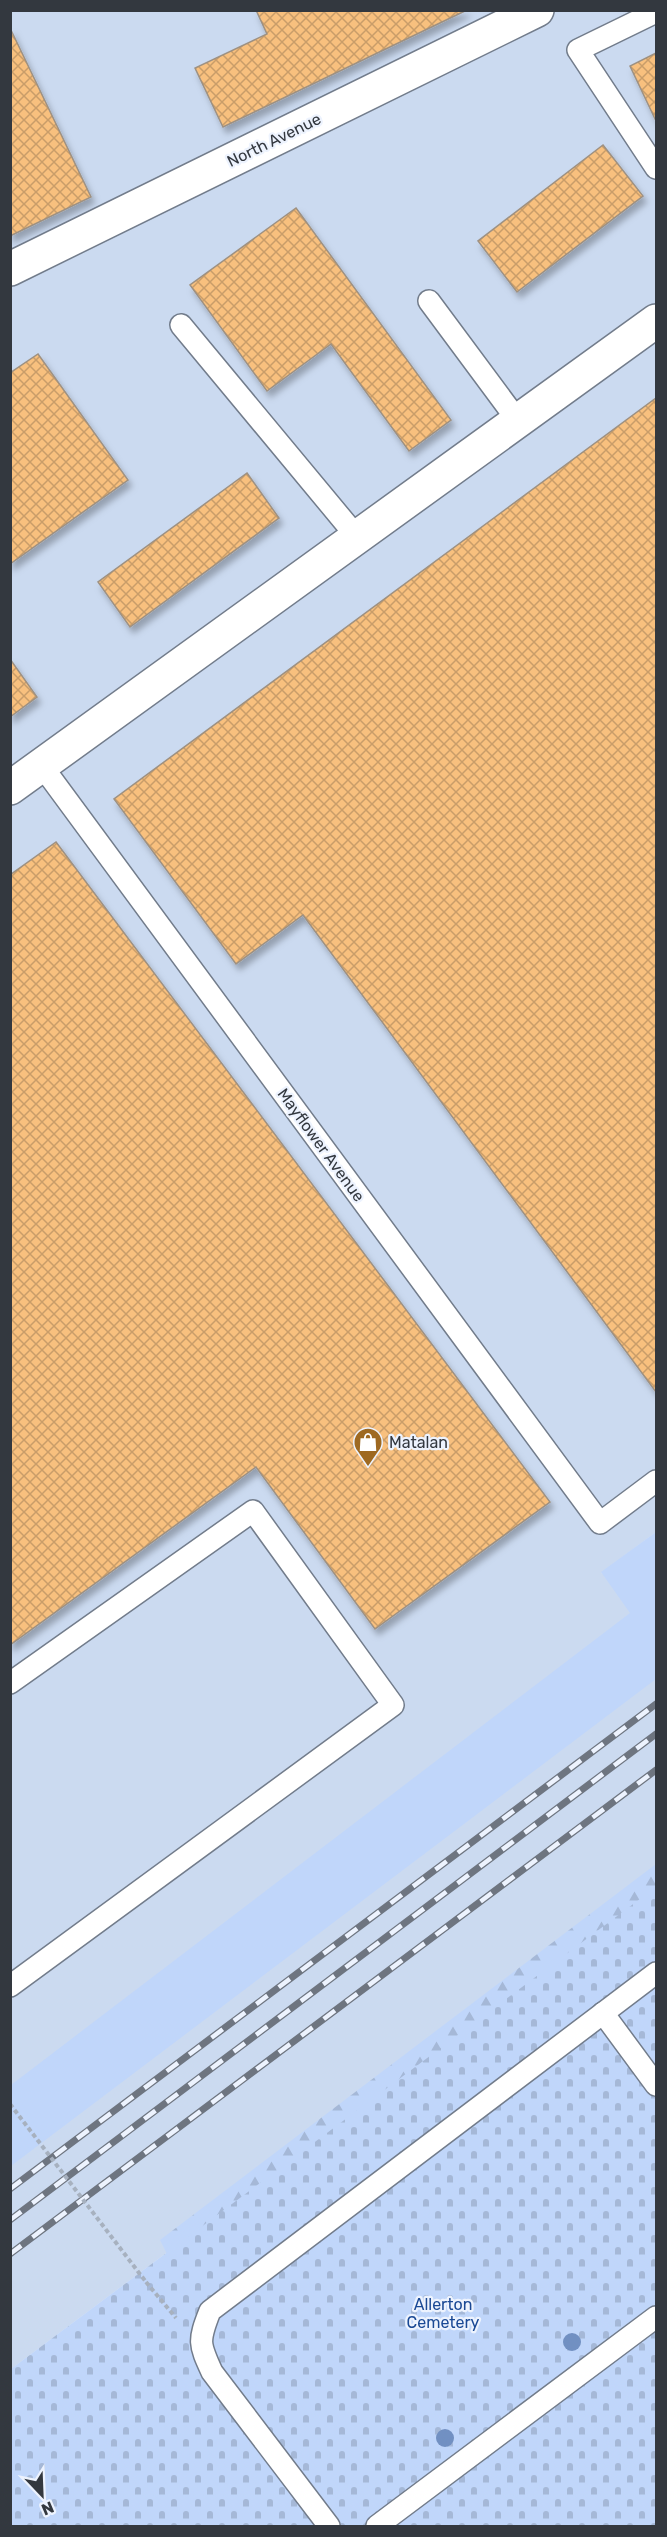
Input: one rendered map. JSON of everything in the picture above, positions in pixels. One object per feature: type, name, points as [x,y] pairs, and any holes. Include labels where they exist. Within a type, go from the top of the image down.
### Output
[{"type":"street","name":"North Avenue","points":[[10,268],[537,10]]},
{"type":"street","points":[[10,788],[657,321]]},
{"type":"lane","points":[[657,12],[578,50],[657,168]]},
{"type":"lane","points":[[429,301],[518,421]]},
{"type":"lane","points":[[181,325],[357,537]]},
{"type":"lane","name":"Mayflower Avenue","points":[[42,766],[600,1523],[657,1481]]},
{"type":"lane","points":[[10,1683],[253,1511],[393,1705],[10,1986]]},
{"type":"lane","points":[[329,2526],[212,2372],[200,2346],[203,2328],[210,2311],[657,1973]]},
{"type":"lane","points":[[603,2013],[657,2085]]},
{"type":"lane","points":[[377,2526],[657,2317]]},
{"type":"path","points":[[10,2104],[146,2282],[200,2346]]},
{"type":"shaded area","points":[[11,11],[656,11],[656,1532],[601,1573],[656,1593],[656,1887],[11,2369]]},
{"type":"green space","points":[[656,1532],[656,1679],[11,2166],[11,2085],[630,1613],[601,1572]]},
{"type":"green space","points":[[656,1864],[656,1928],[176,2272],[160,2240]]},
{"type":"green space","name":"Allerton Cemetery","points":[[656,1887],[656,2526],[11,2526],[11,2369]]},
{"type":"building","points":[[256,10],[467,10],[223,127],[195,68],[267,34]]},
{"type":"building","points":[[10,28],[91,197],[10,236]]},
{"type":"building","points":[[656,53],[656,121],[630,66]]},
{"type":"building","points":[[603,145],[643,196],[517,292],[478,241]]},
{"type":"building","points":[[296,208],[451,420],[409,451],[331,344],[267,391],[190,285]]},
{"type":"building","points":[[38,354],[128,480],[10,564],[10,373]]},
{"type":"building","points":[[656,398],[656,1392],[303,915],[236,964],[114,799]]},
{"type":"building","points":[[247,473],[279,518],[130,627],[98,582]]},
{"type":"building","points":[[10,659],[37,697],[10,717]]},
{"type":"building","points":[[56,842],[550,1502],[375,1629],[256,1467],[10,1645],[10,875]]},
{"type":"railway","points":[[10,2189],[656,1704]]},
{"type":"railway","points":[[10,2220],[656,1734]]},
{"type":"railway","points":[[10,2254],[656,1770]]},
{"type":"place","name":"Matalan","points":[[368,1468]]}]
